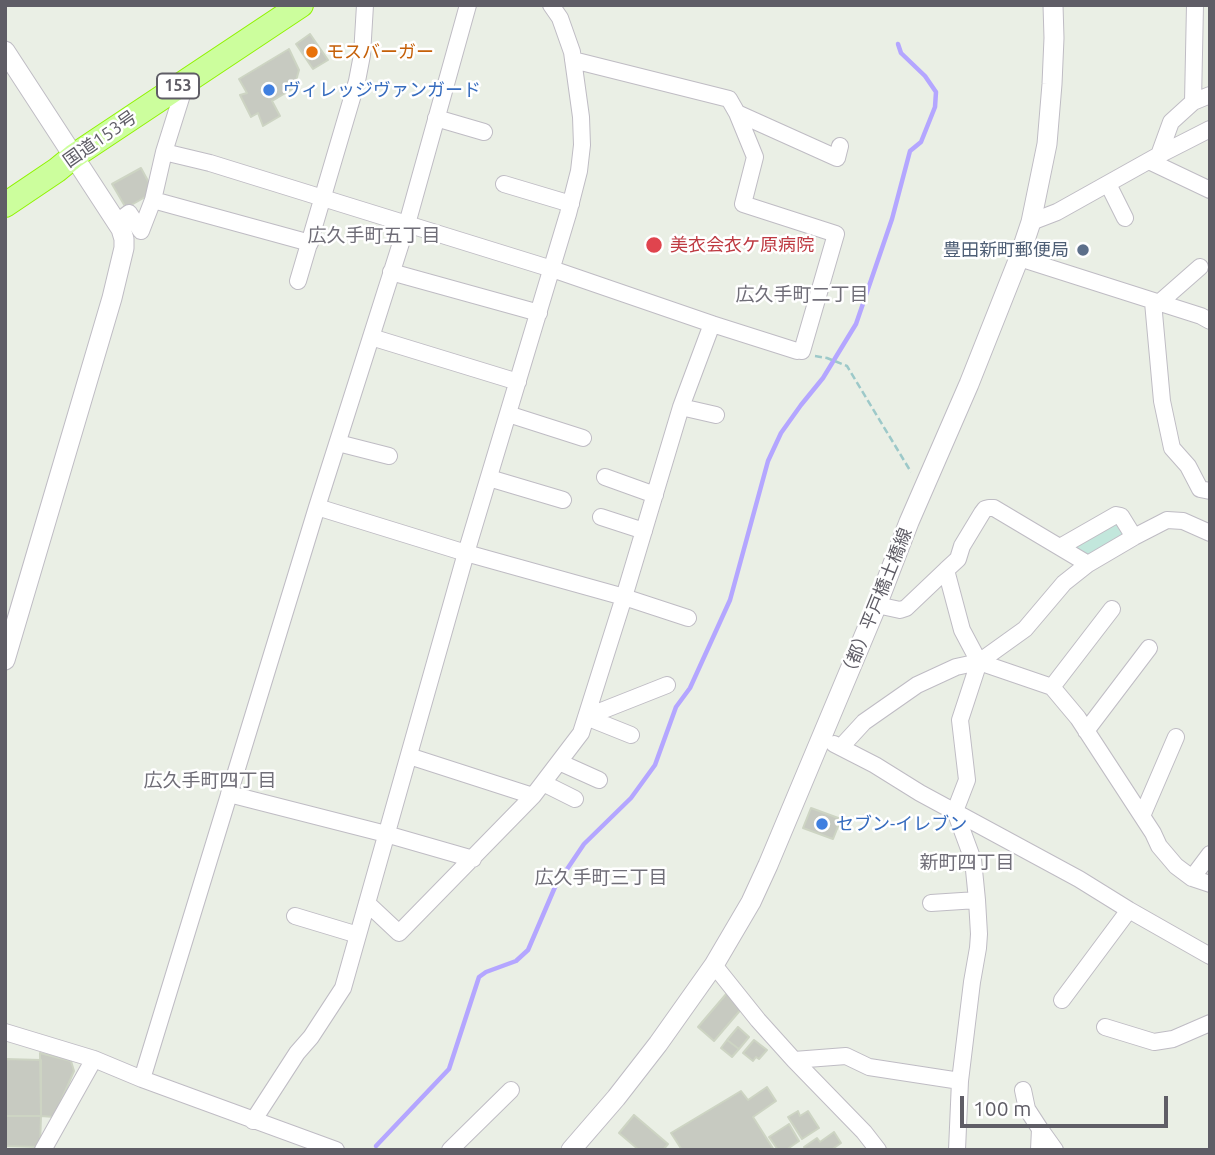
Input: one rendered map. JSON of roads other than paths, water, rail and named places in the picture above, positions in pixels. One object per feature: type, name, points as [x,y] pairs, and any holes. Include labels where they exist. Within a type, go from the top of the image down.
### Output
[{"type":"highway","name":"国道153号","points":[[5,205],[300,5]]},
{"type":"street","points":[[298,281],[356,81],[362,55],[365,5]]},
{"type":"street","points":[[142,1079],[317,507],[407,224],[468,5]]},
{"type":"street","points":[[253,1121],[343,988],[466,553],[571,204],[582,145],[581,117],[573,60],[559,18],[551,5]]},
{"type":"street","name":"（都）平戸橋土橋線","points":[[571,1150],[658,1044],[713,965],[751,902],[877,605],[969,384],[1031,222],[1051,113],[1053,5]]},
{"type":"street","points":[[1193,102],[1195,5]]},
{"type":"street","points":[[5,51],[121,229],[124,239],[118,276],[5,660]]},
{"type":"street","points":[[164,152],[210,163],[552,268],[712,324],[800,351],[835,234],[743,204],[755,157],[729,99],[573,60]]},
{"type":"street","points":[[116,223],[129,213],[141,231],[153,201],[164,152],[186,80]]},
{"type":"street","points":[[1154,158],[1171,122],[1193,102],[1210,95]]},
{"type":"street","points":[[737,113],[837,158],[840,146]]},
{"type":"street","points":[[436,118],[484,132]]},
{"type":"street","points":[[1031,222],[1057,212],[1210,129]]},
{"type":"street","points":[[1154,158],[1210,190]]},
{"type":"street","points":[[504,184],[571,204]]},
{"type":"street","points":[[1108,184],[1125,218]]},
{"type":"street","points":[[153,201],[310,243]]},
{"type":"street","points":[[1019,258],[1156,302],[1207,315]]},
{"type":"street","points":[[1156,302],[1200,267]]},
{"type":"street","points":[[391,272],[538,313]]},
{"type":"street","points":[[1156,302],[1163,401],[1172,448],[1188,466],[1199,489],[1210,491]]},
{"type":"street","points":[[367,903],[399,933],[538,790],[582,733],[681,407],[712,324]]},
{"type":"street","points":[[371,337],[518,382]]},
{"type":"street","points":[[681,407],[716,415]]},
{"type":"street","points":[[508,414],[583,438]]},
{"type":"street","points":[[338,443],[389,456]]},
{"type":"street","points":[[605,477],[655,495]]},
{"type":"street","points":[[489,478],[563,500]]},
{"type":"street","points":[[317,507],[688,618]]},
{"type":"street","points":[[877,605],[900,610],[906,608],[958,559],[962,546],[985,509],[994,508],[1088,564]]},
{"type":"street","points":[[1060,547],[1116,515],[1121,516],[1134,537]]},
{"type":"street","points":[[601,517],[644,531]]},
{"type":"street","points":[[841,747],[864,722],[917,685],[956,667],[979,662],[1025,629],[1064,583],[1088,564],[1134,537],[1167,520],[1183,521],[1210,533]]},
{"type":"street","points":[[946,570],[962,629],[979,662],[1052,687],[1078,718],[1159,846],[1176,866],[1192,878],[1210,884]]},
{"type":"street","points":[[1052,687],[1112,609]]},
{"type":"street","points":[[1086,731],[1149,648]]},
{"type":"street","points":[[957,1150],[960,1081],[978,948],[973,860],[955,811],[967,780],[960,720],[979,662]]},
{"type":"street","points":[[586,717],[667,685]]},
{"type":"street","points":[[586,717],[631,735]]},
{"type":"street","points":[[1142,816],[1176,737]]},
{"type":"street","points":[[821,738],[875,765],[920,793],[1079,879],[1210,956]]},
{"type":"street","points":[[408,756],[575,799]]},
{"type":"street","points":[[559,761],[599,780]]},
{"type":"street","points":[[229,794],[473,859]]},
{"type":"street","points":[[1192,878],[1210,854]]},
{"type":"street","points":[[931,902],[977,900]]},
{"type":"street","points":[[1062,1000],[1129,909]]},
{"type":"street","points":[[295,916],[358,935]]},
{"type":"street","points":[[713,965],[794,1060],[878,1150]]},
{"type":"street","points":[[1105,1027],[1154,1042],[1173,1039],[1210,1023]]},
{"type":"street","points":[[5,1031],[94,1059],[336,1150]]},
{"type":"street","points":[[794,1060],[846,1056],[869,1067],[960,1081]]},
{"type":"street","points":[[43,1150],[94,1059]]},
{"type":"street","points":[[450,1150],[511,1090]]},
{"type":"street","points":[[1023,1090],[1027,1109],[1055,1150]]},
{"type":"street","points":[[1039,1150],[1040,1129]]},
{"type":"waterway","points":[[376,1146],[449,1069],[479,977],[516,961],[528,950],[555,887],[584,844],[631,798],[655,765],[676,707],[690,688],[730,600],[768,461],[781,433],[823,378],[856,324],[892,219],[910,151],[921,142],[935,107],[936,92],[925,76],[901,53],[898,44]]},
{"type":"place","name":"モスバーガー","points":[[312,52]]},
{"type":"place","name":"ヴィレッジヴァンガード","points":[[269,90]]},
{"type":"place","name":"美衣会衣ケ原病院","points":[[654,245]]},
{"type":"place","name":"豊田新町郵便局","points":[[1083,250]]},
{"type":"place","name":"セブン-イレブン","points":[[822,824]]},
{"type":"district","name":"広久手町五丁目","points":[[374,236]]},
{"type":"district","name":"広久手町二丁目","points":[[802,295]]},
{"type":"district","name":"広久手町四丁目","points":[[210,781]]},
{"type":"district","name":"新町四丁目","points":[[967,863]]},
{"type":"district","name":"広久手町三丁目","points":[[601,878]]}]
